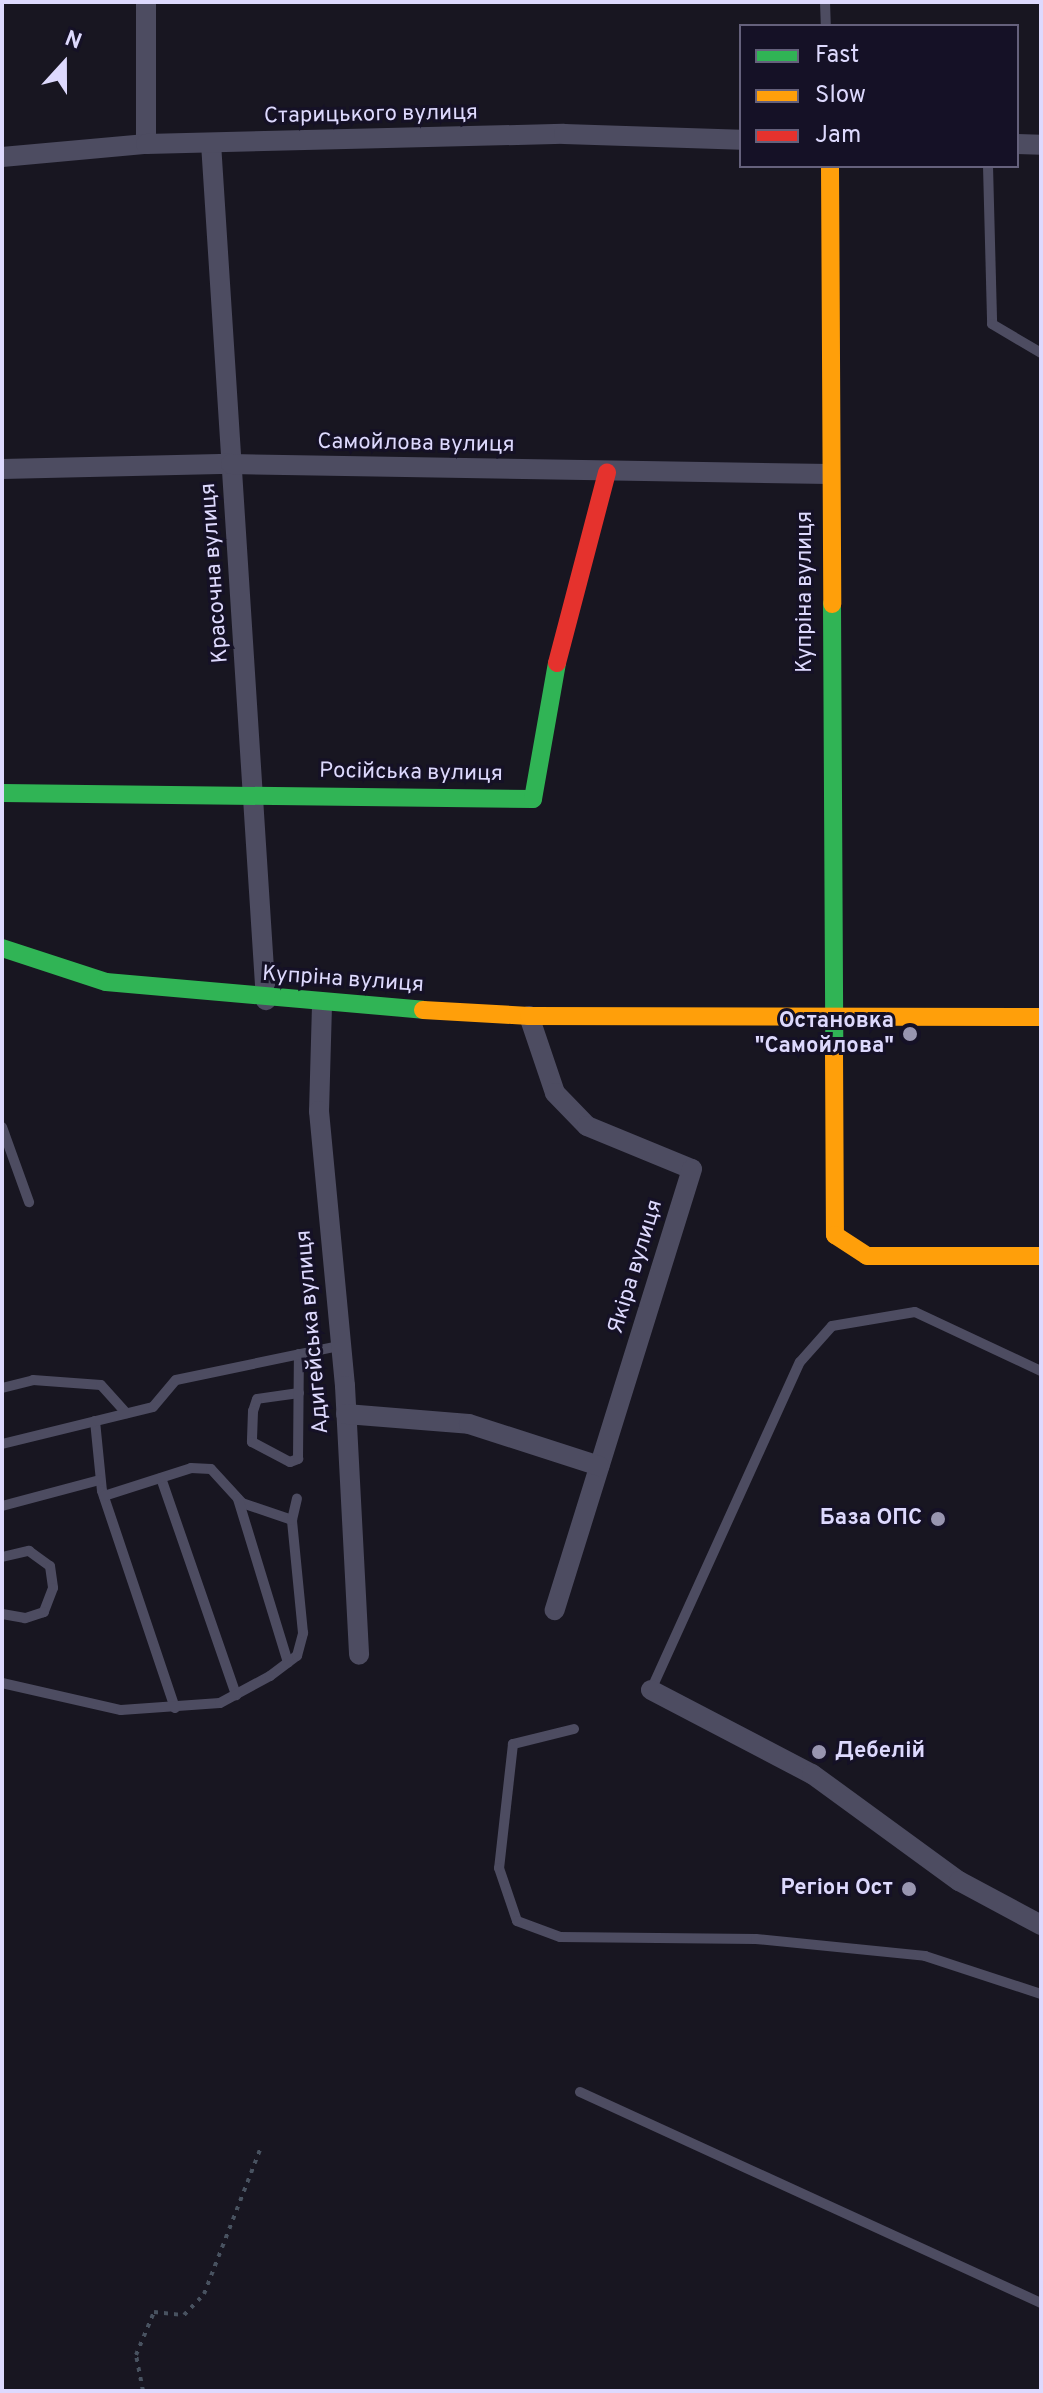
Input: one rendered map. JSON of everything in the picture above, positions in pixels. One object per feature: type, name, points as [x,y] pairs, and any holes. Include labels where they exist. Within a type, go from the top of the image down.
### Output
[{"type":"street","points":[[146,2],[146,144]]},
{"type":"street","name":"Старицького вулиця","points":[[2,157],[146,144],[564,134],[739,140]]},
{"type":"street","name":"Красочна вулиця","points":[[211,143],[266,1000]]},
{"type":"street","points":[[1019,144],[1041,145]]},
{"type":"street","name":"Купріна вулиця","points":[[830,168],[831,1018],[835,1235],[867,1256],[1041,1256]]},
{"type":"street","name":"Самойлова вулиця","points":[[2,469],[231,464],[830,474]]},
{"type":"street","name":"Російська вулиця","points":[[2,793],[533,799],[562,635],[607,472]]},
{"type":"street","name":"Купріна вулиця","points":[[2,948],[106,982],[322,1005],[529,1016],[1041,1017]]},
{"type":"street","name":"Адигейська вулиця","points":[[322,1005],[319,1111],[346,1414],[359,1655]]},
{"type":"street","name":"Якіра вулиця","points":[[529,1016],[555,1093],[587,1126],[692,1169],[555,1610]]},
{"type":"street","points":[[346,1414],[469,1424],[599,1466]]},
{"type":"street","points":[[651,1690],[812,1774],[959,1881],[1041,1925]]},
{"type":"lane","points":[[825,2],[826,24]]},
{"type":"lane","points":[[988,168],[992,324],[1041,353]]},
{"type":"lane","points":[[2,1127],[29,1202]]},
{"type":"lane","points":[[651,1690],[800,1362],[832,1326],[915,1312],[1041,1371]]},
{"type":"lane","points":[[2,1444],[153,1407],[176,1380],[339,1346]]},
{"type":"lane","points":[[299,1354],[299,1393],[298,1459],[290,1462],[252,1442],[253,1411],[257,1399],[299,1393]]},
{"type":"lane","points":[[4,1384],[33,1380],[101,1385],[126,1413]]},
{"type":"lane","points":[[95,1421],[104,1496],[175,1708]]},
{"type":"lane","points":[[104,1496],[191,1468],[211,1469],[238,1499],[288,1663]]},
{"type":"lane","points":[[161,1478],[236,1695]]},
{"type":"lane","points":[[2,1506],[100,1480]]},
{"type":"lane","points":[[238,1499],[292,1520]]},
{"type":"lane","points":[[2,1683],[121,1710],[175,1708],[220,1703],[288,1663],[297,1656],[303,1633],[292,1520],[297,1499]]},
{"type":"lane","points":[[2,1557],[29,1551],[50,1566],[53,1588],[44,1612],[25,1618],[2,1614]]},
{"type":"lane","points":[[574,1729],[513,1744],[499,1868],[517,1921],[560,1937],[756,1939],[925,1956],[1041,1994]]},
{"type":"lane","points":[[580,2092],[1041,2303]]},
{"type":"path","points":[[143,2391],[136,2355],[154,2312],[184,2315],[204,2294],[261,2147]]},
{"type":"traffic: fast","points":[[832,604],[834,1052]]},
{"type":"traffic: fast","points":[[2,793],[533,799],[557,663]]},
{"type":"traffic: fast","points":[[2,948],[106,982],[423,1010]]},
{"type":"traffic: slow","points":[[830,168],[832,604]]},
{"type":"traffic: slow","points":[[423,1010],[529,1016],[1041,1017]]},
{"type":"traffic: slow","points":[[834,1052],[835,1235],[867,1256],[1041,1256]]},
{"type":"traffic: jam","points":[[557,663],[607,472]]},
{"type":"place","name":"Остановка \"Самойлова\"","points":[[910,1034]]},
{"type":"place","name":"База ОПС","points":[[938,1519]]},
{"type":"place","name":"Дебелій","points":[[819,1752]]},
{"type":"place","name":"Регіон Ост","points":[[909,1889]]}]
